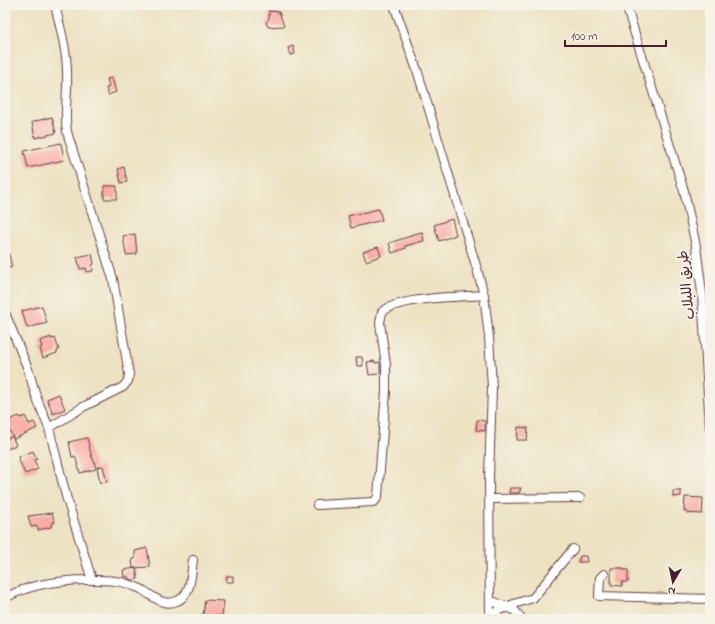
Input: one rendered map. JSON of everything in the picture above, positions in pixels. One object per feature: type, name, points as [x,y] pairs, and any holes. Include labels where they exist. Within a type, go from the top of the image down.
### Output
[{"type":"street","points":[[49,428],[83,406],[123,387],[128,381],[129,374],[113,279],[67,132],[65,116],[67,87],[66,53],[55,5]]},
{"type":"street","points":[[394,5],[418,72],[484,295],[489,336],[492,388],[489,499],[490,618]]},
{"type":"street","name":"طريق اللبلاب","points":[[626,5],[676,165],[692,222],[700,270],[708,355],[710,428]]},
{"type":"street","points":[[317,505],[368,503],[376,500],[386,391],[386,365],[380,323],[382,312],[386,309],[415,301],[434,298],[484,295]]},
{"type":"street","points":[[5,313],[28,368],[37,399],[49,428],[66,496],[92,580]]},
{"type":"street","points":[[489,499],[580,498]]},
{"type":"street","points":[[490,618],[499,610],[533,598],[573,549]]},
{"type":"street","points":[[5,598],[21,590],[44,583],[68,580],[111,580],[127,583],[158,600],[172,602],[179,600],[187,592],[193,560]]},
{"type":"street","points":[[604,574],[600,578],[600,596],[710,599]]},
{"type":"street","points":[[490,600],[514,610],[522,619]]},
{"type":"building","points":[[269,11],[279,12],[284,26],[268,27],[266,22],[269,19]]},
{"type":"building","points":[[293,46],[295,54],[290,55],[288,48]]},
{"type":"building","points":[[112,78],[116,92],[108,95],[106,88],[109,87],[107,79]]},
{"type":"building","points":[[52,117],[56,133],[35,138],[32,122]]},
{"type":"building","points":[[61,143],[64,160],[28,168],[24,151]]},
{"type":"building","points":[[124,167],[127,182],[121,183],[118,169]]},
{"type":"building","points":[[104,186],[117,186],[117,199],[104,199]]},
{"type":"building","points":[[379,209],[382,220],[351,228],[348,216]]},
{"type":"building","points":[[452,219],[456,235],[439,241],[434,225]]},
{"type":"building","points":[[422,232],[424,241],[405,246],[406,248],[392,253],[389,243]]},
{"type":"building","points":[[135,234],[137,254],[126,255],[123,236]]},
{"type":"building","points":[[5,247],[7,247],[12,267],[5,269]]},
{"type":"building","points":[[378,247],[381,256],[366,261],[363,252]]},
{"type":"building","points":[[92,254],[94,264],[92,265],[93,271],[87,272],[86,268],[80,269],[77,257]]},
{"type":"building","points":[[42,306],[47,323],[27,328],[22,311]]},
{"type":"building","points":[[51,337],[51,339],[55,338],[59,350],[57,353],[43,358],[40,348],[42,347],[40,341]]},
{"type":"building","points":[[356,357],[362,357],[363,366],[357,366]]},
{"type":"building","points":[[375,361],[375,363],[380,362],[380,372],[378,374],[369,375],[367,362]]},
{"type":"building","points":[[59,394],[65,409],[53,414],[47,399]]},
{"type":"building","points":[[19,416],[20,418],[25,416],[29,424],[34,422],[37,428],[14,439],[7,426],[9,425],[7,421]]},
{"type":"building","points":[[477,420],[485,421],[485,431],[476,430]]},
{"type":"building","points":[[518,427],[528,428],[527,440],[517,440]]},
{"type":"building","points":[[12,436],[16,445],[5,450],[5,440]]},
{"type":"building","points":[[87,438],[96,469],[80,473],[75,456],[72,457],[69,442]]},
{"type":"building","points":[[33,451],[37,459],[34,460],[38,469],[25,474],[18,457]]},
{"type":"building","points":[[103,466],[107,482],[100,483],[97,467]]},
{"type":"building","points":[[510,488],[521,488],[519,493],[509,493]]},
{"type":"building","points":[[673,491],[681,491],[681,496],[673,497]]},
{"type":"building","points":[[685,497],[703,498],[702,514],[687,513],[687,511],[684,511]]},
{"type":"building","points":[[52,513],[55,522],[52,523],[51,527],[38,530],[37,526],[31,527],[28,516]]},
{"type":"building","points":[[147,548],[150,567],[133,568],[132,560],[135,559],[135,551]]},
{"type":"building","points":[[580,556],[586,556],[587,562],[578,562]]},
{"type":"building","points":[[136,568],[138,579],[133,580],[128,578],[128,576],[124,577],[123,570]]},
{"type":"building","points":[[611,568],[623,568],[623,570],[628,570],[628,582],[622,582],[622,586],[611,585]]},
{"type":"building","points":[[227,576],[233,576],[233,582],[226,582]]},
{"type":"building","points":[[205,600],[224,601],[222,616],[203,615]]}]
